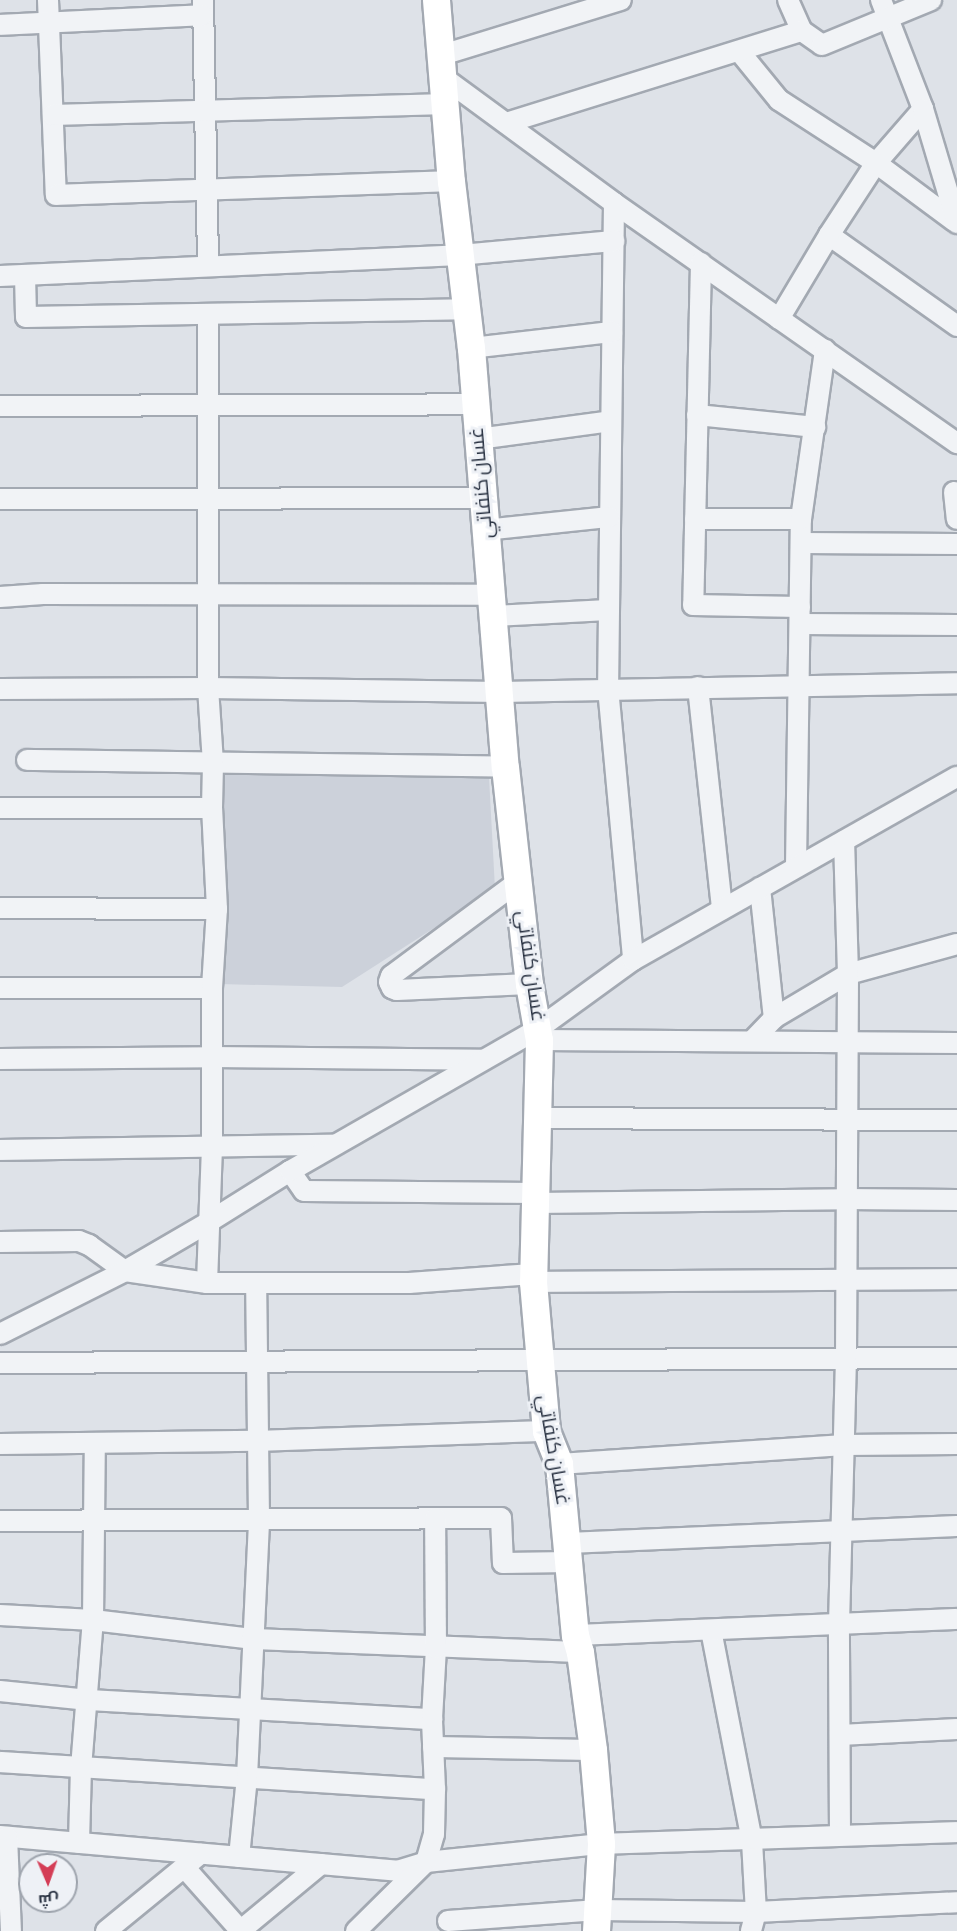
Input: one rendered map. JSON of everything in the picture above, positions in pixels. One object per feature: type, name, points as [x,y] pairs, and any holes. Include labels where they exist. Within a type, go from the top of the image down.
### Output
[{"type":"street","points":[[48,0],[56,195],[451,180]]},
{"type":"street","name":"غسان كنفاتي","points":[[436,0],[451,180],[471,348],[485,530],[501,692],[505,766],[529,984],[539,1034],[533,1278],[546,1431],[559,1464],[578,1644],[593,1750],[601,1844],[597,1921]]},
{"type":"street","points":[[52,115],[204,111],[444,79],[621,0]]},
{"type":"street","points":[[788,0],[802,31],[822,45],[885,8],[931,0]]},
{"type":"street","points":[[0,26],[202,7],[208,266]]},
{"type":"street","points":[[885,8],[897,46],[923,109],[955,214]]},
{"type":"street","points":[[506,123],[802,31]]},
{"type":"street","points":[[739,51],[779,100],[955,214]]},
{"type":"street","points":[[444,79],[614,204],[957,443]]},
{"type":"street","points":[[779,319],[829,235],[876,163],[923,109]]},
{"type":"street","points":[[614,204],[608,688],[633,960]]},
{"type":"street","points":[[829,235],[957,326]]},
{"type":"street","points":[[0,276],[460,255],[614,241]]},
{"type":"street","points":[[701,263],[693,605],[800,615],[957,625]]},
{"type":"street","points":[[26,275],[26,317],[465,309]]},
{"type":"street","points":[[207,1283],[207,1223],[212,1148],[212,988],[217,909],[212,808],[213,763],[208,688],[208,314]]},
{"type":"street","points":[[471,348],[612,332]]},
{"type":"street","points":[[796,867],[801,519],[825,350]]},
{"type":"street","points":[[0,406],[475,404]]},
{"type":"street","points":[[697,415],[815,427]]},
{"type":"street","points":[[478,439],[611,421]]},
{"type":"street","points":[[954,492],[957,519]]},
{"type":"street","points":[[0,499],[484,498]]},
{"type":"street","points":[[485,530],[609,517]]},
{"type":"street","points":[[695,519],[801,519]]},
{"type":"street","points":[[801,543],[957,544]]},
{"type":"street","points":[[0,597],[43,594],[208,595],[608,610]]},
{"type":"street","points":[[0,689],[208,688],[501,692],[608,688],[957,683]]},
{"type":"street","points":[[698,687],[722,909]]},
{"type":"street","points":[[27,760],[505,766]]},
{"type":"street","points":[[0,1334],[125,1271],[482,1060],[539,1034],[633,960],[957,777]]},
{"type":"street","points":[[0,808],[212,808]]},
{"type":"street","points":[[840,1835],[839,1625],[846,1358],[845,1199],[848,974],[844,841]]},
{"type":"street","points":[[519,881],[391,976],[389,982],[392,988],[398,990],[529,984]]},
{"type":"street","points":[[760,888],[774,1018]]},
{"type":"street","points":[[0,908],[217,909]]},
{"type":"street","points":[[752,1041],[774,1018],[848,974],[957,944]]},
{"type":"street","points":[[0,988],[212,988]]},
{"type":"street","points":[[539,1034],[752,1041],[957,1042]]},
{"type":"street","points":[[0,1059],[212,1057],[482,1060]]},
{"type":"street","points":[[536,1118],[957,1120]]},
{"type":"street","points":[[0,1150],[336,1145]]},
{"type":"street","points":[[290,1172],[304,1191],[536,1198],[957,1200]]},
{"type":"street","points":[[0,1242],[79,1241],[89,1245],[125,1271],[207,1283],[409,1283],[533,1278],[957,1279]]},
{"type":"street","points":[[239,1857],[247,1777],[259,1519],[256,1440],[256,1284]]},
{"type":"street","points":[[0,1363],[539,1362],[957,1358]]},
{"type":"street","points":[[0,1444],[256,1440],[546,1431]]},
{"type":"street","points":[[79,1843],[81,1768],[89,1700],[93,1620],[96,1520],[95,1443]]},
{"type":"street","points":[[559,1464],[844,1445],[957,1444]]},
{"type":"street","points":[[356,1931],[426,1862],[434,1834],[432,1719],[436,1648],[435,1518]]},
{"type":"street","points":[[0,1521],[501,1518],[503,1563],[569,1552],[957,1526]]},
{"type":"street","points":[[0,1614],[93,1620],[252,1639],[436,1648],[578,1644],[711,1630],[957,1619]]},
{"type":"street","points":[[711,1630],[752,1841],[754,1922]]},
{"type":"street","points":[[0,1691],[89,1700],[432,1719]]},
{"type":"street","points":[[840,1735],[957,1729]]},
{"type":"street","points":[[433,1747],[593,1750]]},
{"type":"street","points":[[0,1762],[435,1789]]},
{"type":"street","points":[[11,1931],[4,1837],[397,1871],[426,1862],[601,1844],[752,1841],[840,1835],[957,1832]]},
{"type":"street","points":[[110,1929],[200,1854]]},
{"type":"street","points":[[185,1868],[240,1931],[321,1864]]},
{"type":"street","points":[[448,1921],[754,1922],[957,1902]]},
{"type":"shaded area","points":[[222,771],[489,777],[495,889],[342,987],[219,984]]}]
